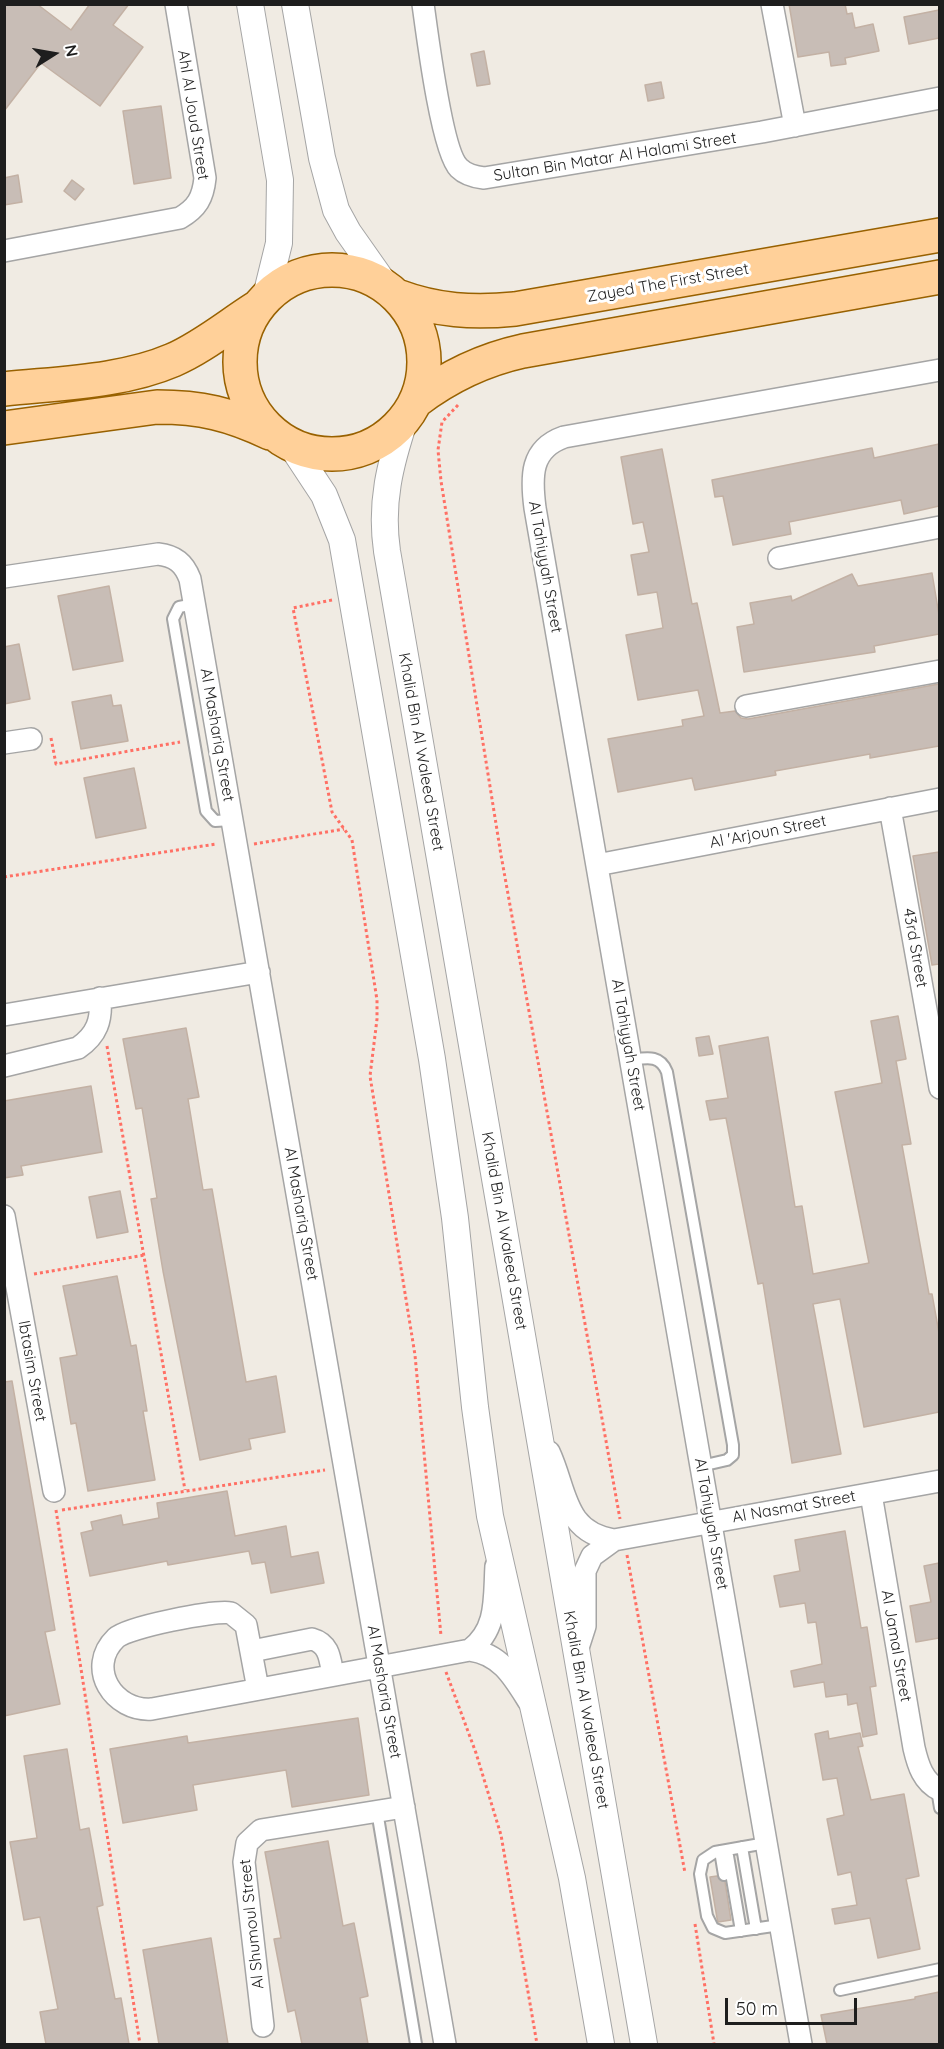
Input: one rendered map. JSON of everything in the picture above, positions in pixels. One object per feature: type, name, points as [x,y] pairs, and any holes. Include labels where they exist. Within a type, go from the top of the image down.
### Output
[{"type":"main road","name":"Zayed The First Street","points":[[392,291],[435,308],[455,311],[515,309],[939,235]]},
{"type":"main road","points":[[4,389],[123,375],[152,368],[199,346],[261,302],[283,283],[303,273],[324,269],[346,270],[367,276],[392,291],[411,314],[420,334],[424,357],[423,380],[410,410]]},
{"type":"main road","points":[[4,428],[157,407],[182,407],[234,416],[311,452],[332,455],[353,453],[372,446],[390,434],[410,410],[455,374],[499,356],[939,278]]},
{"type":"main road","points":[[261,302],[245,329],[240,352],[240,375],[247,398],[258,418],[283,440]]},
{"type":"street","name":"Ahl Al Joud Street","points":[[4,251],[180,218],[199,202],[204,191],[205,178],[176,4]]},
{"type":"street","points":[[250,4],[280,180],[279,243],[261,302]]},
{"type":"street","points":[[295,4],[322,158],[336,210],[348,232],[392,291]]},
{"type":"street","name":"Sultan Bin Matar Al Halami Street","points":[[423,4],[448,145],[457,167],[472,177],[484,178],[795,126],[939,98]]},
{"type":"street","points":[[772,4],[795,126]]},
{"type":"street","name":"Al Tahiyyah Street","points":[[801,2044],[535,508],[533,478],[538,453],[555,440],[939,370]]},
{"type":"street","name":"Khalid Bin Al Waleed Street","points":[[410,410],[386,483],[383,527],[644,2044]]},
{"type":"street","points":[[283,440],[324,495],[335,519],[352,596],[435,1082],[455,1218],[478,1436],[496,1550],[572,1878],[601,2044]]},
{"type":"street","points":[[778,558],[939,527]]},
{"type":"street","name":"Al Mashariq Street","points":[[4,577],[158,554],[169,556],[186,568],[195,604],[445,2044]]},
{"type":"street","points":[[746,706],[939,671]]},
{"type":"street","points":[[4,743],[31,739]]},
{"type":"street","name":"Al 'Arjoun Street","points":[[597,865],[939,799]]},
{"type":"street","name":"43rd Street","points":[[890,808],[939,1088]]},
{"type":"street","points":[[4,1015],[259,972]]},
{"type":"street","points":[[4,1066],[78,1048],[87,1042],[99,1024],[100,998]]},
{"type":"street","name":"Ibtasim Street","points":[[4,1216],[55,1501]]},
{"type":"street","points":[[540,1438],[552,1457],[568,1506],[579,1525],[596,1536],[619,1539]]},
{"type":"street","name":"Al Nasmat Street","points":[[576,1654],[585,1626],[585,1571],[592,1556],[619,1539],[939,1481]]},
{"type":"street","name":"Al Jamal Street","points":[[871,1494],[914,1748],[923,1774],[939,1796]]},
{"type":"street","points":[[470,1650],[486,1635],[491,1624],[496,1550]]},
{"type":"street","points":[[258,1689],[248,1632],[243,1620],[225,1612],[126,1631],[111,1644],[106,1652],[103,1672],[105,1681],[116,1698],[123,1704],[142,1710],[380,1667],[470,1650],[489,1654],[503,1665],[535,1713]]},
{"type":"street","points":[[252,1651],[312,1639],[318,1641],[329,1653],[333,1675]]},
{"type":"street","name":"Al Shumoul Street","points":[[263,2026],[244,1862],[247,1843],[261,1830],[404,1807]]},
{"type":"lane","points":[[195,604],[179,607],[173,619],[208,815],[235,836]]},
{"type":"lane","points":[[630,1060],[655,1058],[663,1064],[667,1072],[733,1445],[733,1455],[727,1460],[700,1466]]},
{"type":"lane","points":[[377,1811],[416,2044]]},
{"type":"lane","points":[[766,1843],[710,1854],[703,1860],[700,1869],[702,1885],[710,1925],[720,1932],[737,1932],[780,1925]]},
{"type":"lane","points":[[742,1847],[756,1929]]},
{"type":"lane","points":[[724,1850],[724,1875]]},
{"type":"lane","points":[[724,1850],[737,1932]]},
{"type":"lane","points":[[732,1920],[737,1932]]},
{"type":"lane","points":[[840,1990],[939,1969]]},
{"type":"path","points":[[464,398],[442,422],[438,450],[441,481],[501,855],[619,1539],[687,1884]]},
{"type":"path","points":[[352,596],[293,608],[332,812],[352,840],[377,1000],[370,1076],[415,1355],[443,1655],[451,1692],[476,1753],[501,1835],[537,2044]]},
{"type":"path","points":[[31,739],[51,736],[56,764],[194,740]]},
{"type":"path","points":[[4,877],[235,836],[344,829]]},
{"type":"path","points":[[99,1024],[111,1060],[185,1490]]},
{"type":"path","points":[[15,1277],[145,1255]]},
{"type":"path","points":[[140,2044],[55,1501],[185,1490],[345,1467]]},
{"type":"path","points":[[694,1919],[714,2044]]},
{"type":"building","points":[[4,4],[37,4],[71,30],[90,4],[129,4],[113,25],[143,47],[100,106],[41,63],[4,111]]},
{"type":"building","points":[[789,4],[845,4],[847,14],[852,13],[855,28],[873,24],[879,51],[845,58],[846,64],[831,66],[829,52],[798,57]]},
{"type":"building","points":[[939,10],[939,38],[909,44],[904,17]]},
{"type":"building","points":[[484,51],[490,84],[477,86],[471,54]]},
{"type":"building","points":[[661,82],[664,98],[648,101],[645,85]]},
{"type":"building","points":[[161,106],[171,178],[134,184],[123,111]]},
{"type":"building","points":[[18,175],[22,202],[4,205],[4,178]]},
{"type":"building","points":[[72,180],[84,189],[75,200],[64,191]]},
{"type":"building","points":[[939,444],[939,506],[904,514],[901,500],[789,522],[791,534],[733,545],[723,496],[715,497],[712,480],[872,448],[874,458]]},
{"type":"building","points":[[662,449],[692,604],[697,603],[720,713],[735,711],[741,718],[748,719],[939,684],[939,746],[870,758],[870,754],[775,771],[776,775],[695,790],[692,778],[618,792],[608,739],[683,726],[682,720],[704,716],[698,690],[638,700],[626,635],[663,628],[657,592],[638,595],[631,555],[649,552],[643,522],[633,524],[621,457]]},
{"type":"building","points":[[932,573],[939,615],[939,634],[874,646],[875,652],[744,672],[737,627],[754,624],[750,603],[791,596],[792,601],[852,574],[858,586]]},
{"type":"building","points":[[109,586],[123,661],[73,670],[58,596]]},
{"type":"building","points":[[19,644],[30,699],[4,704],[4,647]]},
{"type":"building","points":[[111,695],[113,706],[121,705],[128,741],[81,749],[72,702]]},
{"type":"building","points":[[134,768],[146,828],[96,838],[84,778]]},
{"type":"building","points":[[939,852],[939,964],[932,965],[913,856]]},
{"type":"building","points":[[898,1016],[906,1059],[896,1061],[911,1144],[902,1145],[929,1294],[932,1294],[939,1333],[939,1412],[864,1427],[840,1299],[813,1304],[841,1454],[792,1463],[763,1283],[758,1284],[726,1118],[710,1120],[706,1101],[728,1098],[719,1046],[768,1037],[795,1207],[802,1206],[813,1274],[869,1263],[835,1092],[882,1083],[871,1021]]},
{"type":"building","points":[[186,1028],[199,1097],[188,1099],[203,1190],[212,1189],[246,1382],[276,1376],[285,1432],[249,1439],[251,1449],[200,1460],[151,1199],[157,1198],[142,1108],[136,1109],[123,1039]]},
{"type":"building","points":[[709,1036],[713,1054],[699,1056],[696,1038]]},
{"type":"building","points":[[91,1086],[102,1152],[21,1166],[23,1175],[4,1178],[4,1101]]},
{"type":"building","points":[[120,1191],[128,1232],[97,1238],[89,1197]]},
{"type":"building","points":[[117,1276],[131,1346],[136,1345],[147,1411],[143,1411],[155,1480],[88,1491],[76,1423],[71,1424],[60,1358],[77,1355],[63,1286]]},
{"type":"building","points":[[12,1381],[55,1630],[45,1632],[60,1704],[4,1716],[4,1382]]},
{"type":"building","points":[[227,1491],[235,1536],[286,1526],[291,1557],[318,1552],[324,1583],[271,1593],[265,1562],[252,1564],[249,1551],[168,1565],[167,1561],[90,1576],[81,1533],[93,1530],[91,1522],[121,1515],[123,1525],[159,1518],[157,1503]]},
{"type":"building","points":[[845,1531],[861,1628],[867,1627],[876,1686],[870,1687],[877,1734],[863,1737],[857,1703],[848,1705],[847,1694],[826,1697],[824,1682],[794,1687],[791,1671],[822,1664],[816,1622],[808,1623],[805,1603],[780,1607],[774,1576],[800,1571],[795,1540]]},
{"type":"building","points":[[939,1563],[939,1638],[916,1642],[910,1606],[931,1602],[924,1566]]},
{"type":"building","points":[[358,1718],[369,1795],[292,1807],[286,1770],[193,1785],[197,1810],[123,1823],[110,1749],[187,1736],[188,1743]]},
{"type":"building","points":[[828,1731],[829,1739],[860,1733],[863,1746],[858,1747],[871,1800],[904,1794],[919,1876],[906,1879],[920,1949],[878,1958],[870,1918],[835,1924],[832,1909],[857,1905],[851,1872],[838,1875],[827,1819],[844,1815],[837,1778],[823,1780],[815,1734]]},
{"type":"building","points":[[67,1749],[80,1830],[89,1828],[103,1905],[97,1907],[115,1999],[121,1998],[129,2044],[46,2044],[40,2012],[58,2009],[40,1917],[24,1920],[10,1842],[37,1838],[24,1756]]},
{"type":"building","points":[[328,1841],[343,1926],[354,1923],[368,1996],[360,1998],[368,2044],[302,2044],[295,2010],[288,2012],[274,1939],[281,1938],[265,1852]]},
{"type":"building","points":[[717,1876],[725,1882],[731,1920],[718,1922],[710,1877]]},
{"type":"building","points":[[211,1938],[228,2044],[159,2044],[143,1950]]},
{"type":"building","points":[[939,1992],[939,2044],[827,2044],[821,2015],[915,1999],[915,1997]]}]
